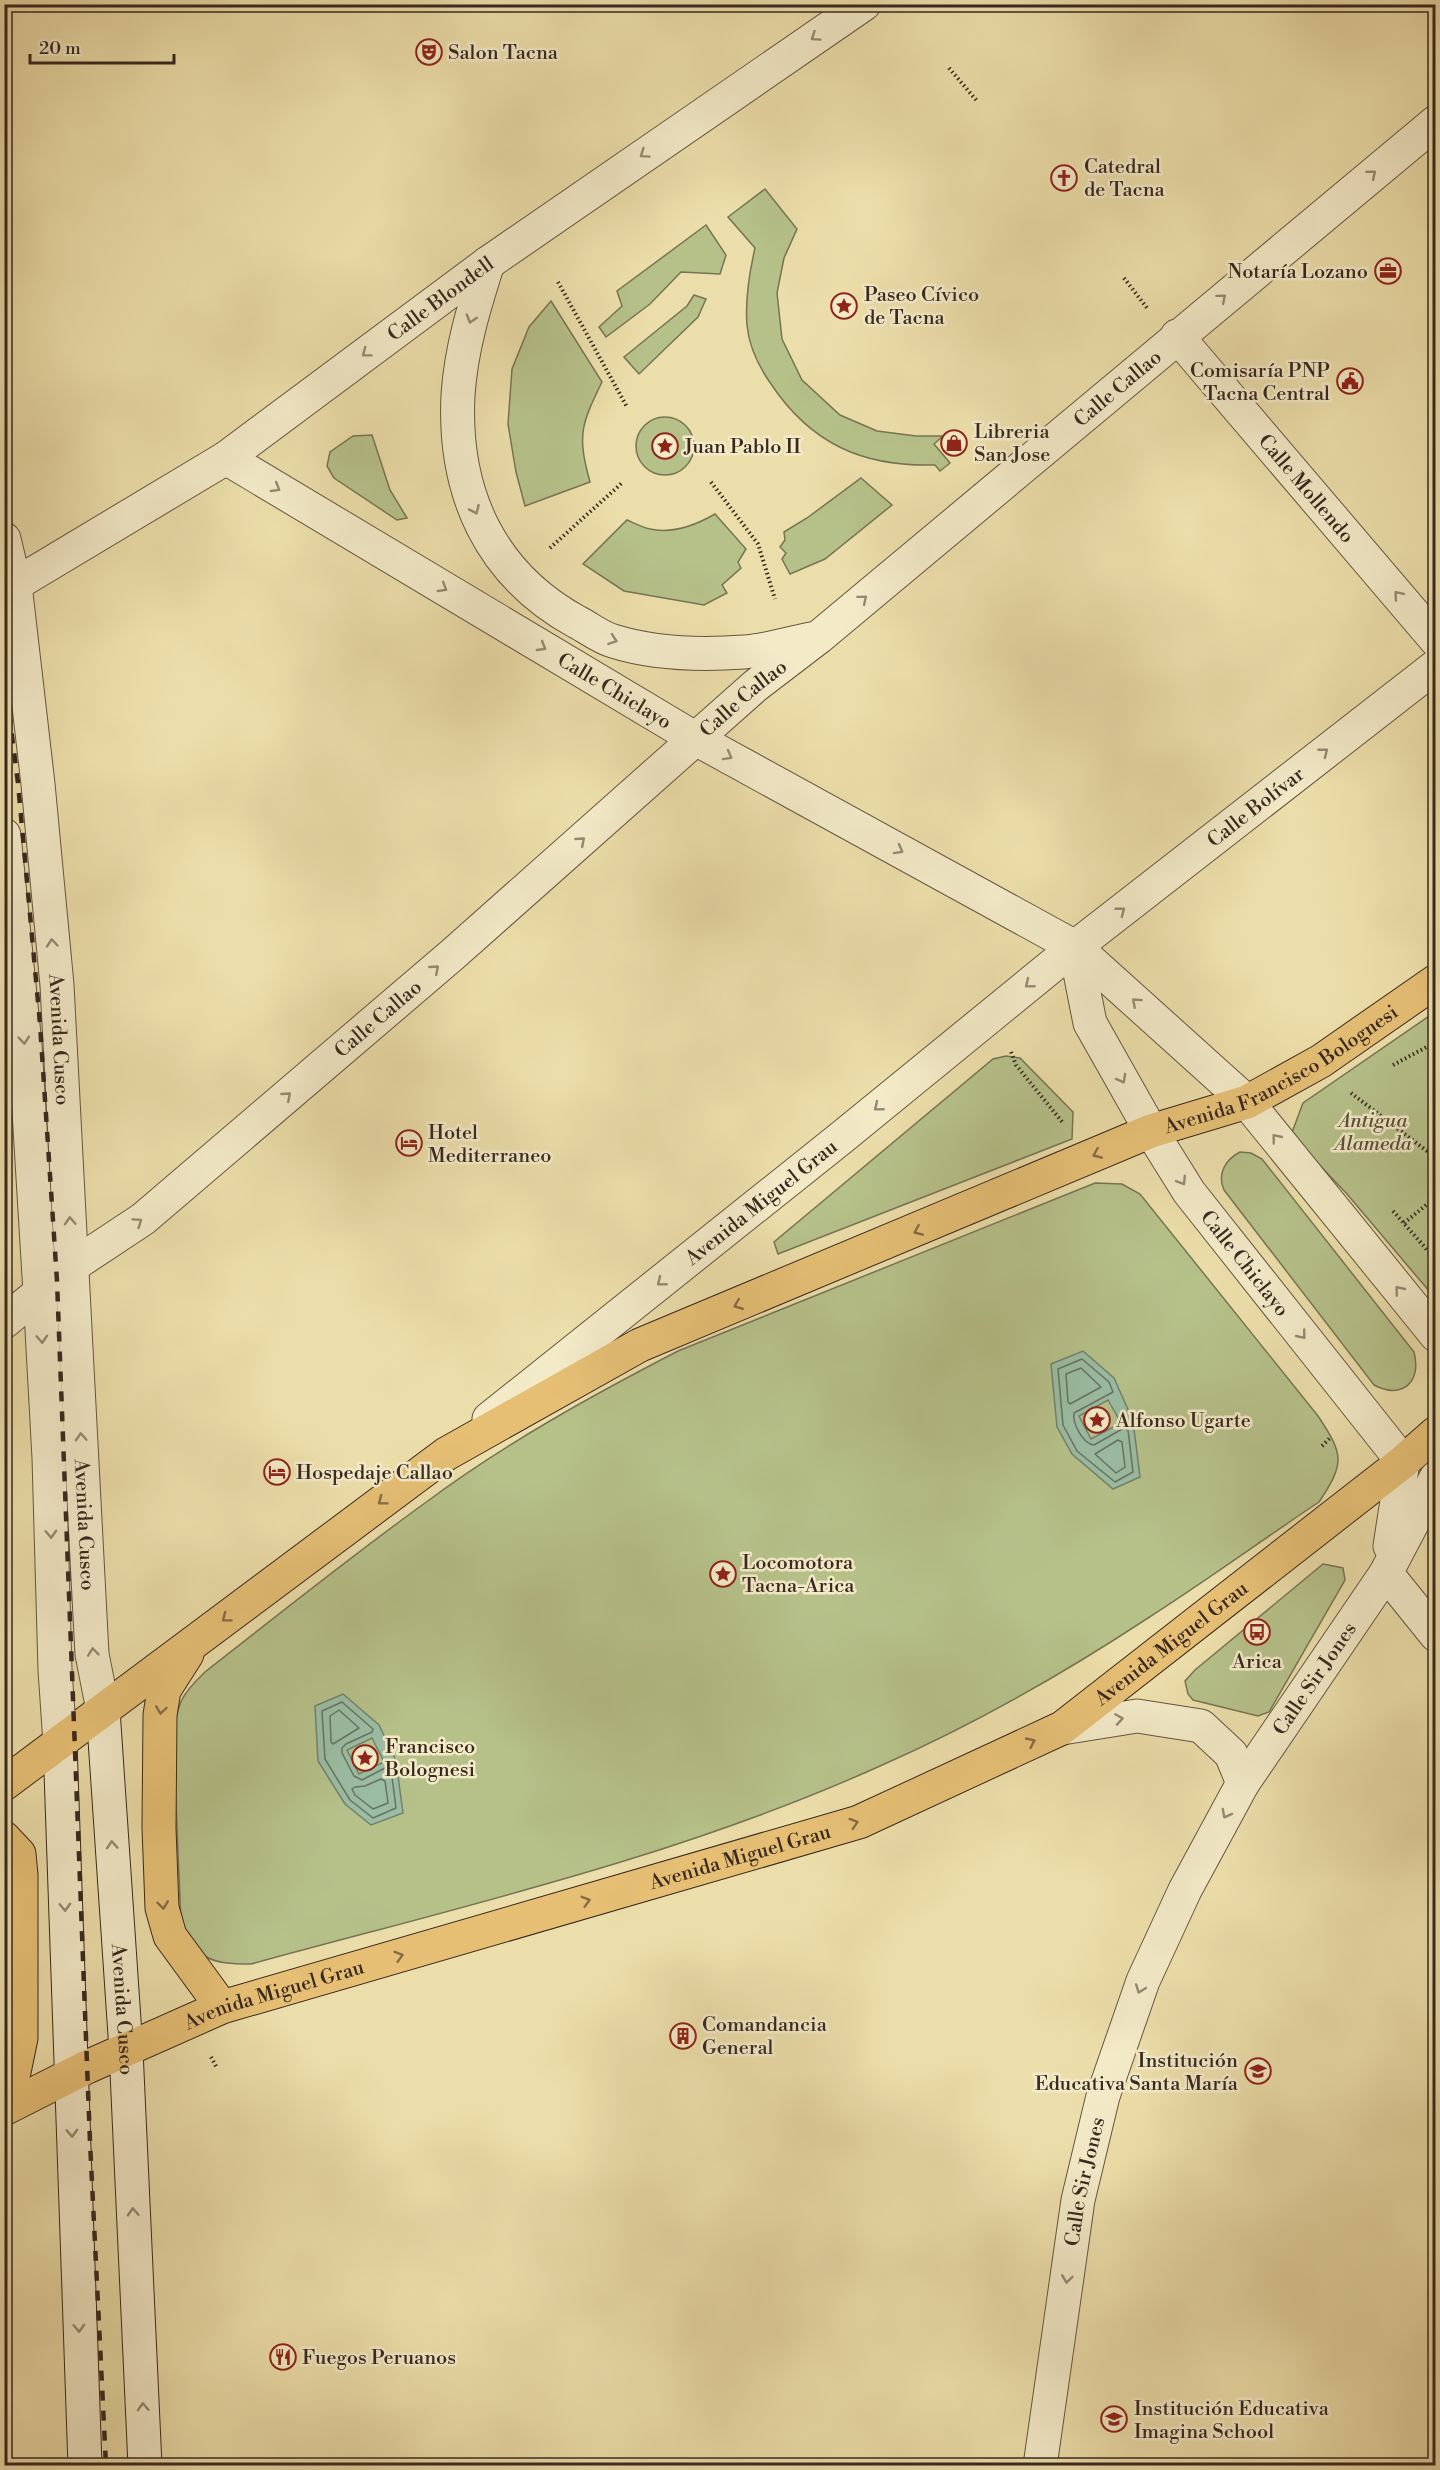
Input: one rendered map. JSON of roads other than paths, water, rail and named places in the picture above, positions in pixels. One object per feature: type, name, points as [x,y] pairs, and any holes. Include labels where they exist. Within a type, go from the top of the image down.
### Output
[{"type":"main road","name":"Avenida Francisco Bolognesi","points":[[1151,1131],[1247,1102],[1321,1061],[1436,981]]},
{"type":"main road","name":"Avenida Miguel Grau","points":[[4,1784],[446,1454],[640,1345],[1151,1131]]},
{"type":"main road","points":[[1403,1462],[1436,1433]]},
{"type":"main road","name":"Avenida Miguel Grau","points":[[4,2109],[70,2075],[222,2007],[859,1822],[1062,1728],[1403,1462]]},
{"type":"main road","points":[[196,1640],[164,1690],[160,1715],[159,1828],[162,1908],[170,1936],[222,2007]]},
{"type":"main road","points":[[4,1838],[19,1854],[21,1875],[21,2038],[14,2072],[4,2095]]},
{"type":"street","name":"Calle Blondell","points":[[10,588],[226,458],[488,263],[864,4]]},
{"type":"street","name":"Calle Callao","points":[[4,1322],[56,1280],[143,1219],[452,955],[755,686],[819,637],[1436,122]]},
{"type":"street","points":[[488,263],[465,337],[458,396],[460,447],[470,501],[488,540],[517,577],[558,612],[612,641],[674,652],[746,652],[819,637]]},
{"type":"street","name":"Calle Mollendo","points":[[1177,336],[1436,640]]},
{"type":"street","name":"Calle Chiclayo","points":[[226,458],[696,739],[1075,947],[1247,1102],[1436,1335]]},
{"type":"street","name":"Avenida Cusco","points":[[4,539],[38,784],[57,986],[56,1280],[49,1458],[85,2466]]},
{"type":"street","name":"Calle Bolívar","points":[[1075,947],[1436,666]]},
{"type":"street","name":"Avenida Cusco","points":[[4,835],[25,1045],[56,1280],[92,1654],[103,1710],[126,2050],[145,2466]]},
{"type":"street","name":"Calle Chiclayo","points":[[1075,947],[1090,1023],[1151,1131],[1189,1192],[1403,1462]]},
{"type":"street","name":"Avenida Miguel Grau","points":[[446,1454],[1075,947]]},
{"type":"street","points":[[1403,1462],[1386,1573],[1436,1635]]},
{"type":"street","name":"Calle Sir Jones","points":[[1040,2466],[1078,2200],[1103,2096],[1143,1981],[1185,1890],[1243,1783],[1386,1573],[1436,1478]]},
{"type":"street","points":[[1062,1728],[1137,1716],[1201,1726],[1231,1754],[1243,1783]]},
{"type":"water","points":[[1083,1351],[1114,1378],[1133,1421],[1140,1477],[1113,1489],[1072,1454],[1057,1427],[1051,1364]],"holes":[[[1108,1400],[1121,1423],[1091,1439],[1079,1416]]]},
{"type":"water","points":[[343,1694],[379,1725],[396,1761],[403,1813],[371,1825],[345,1804],[318,1761],[315,1706]],"holes":[[[372,1738],[384,1762],[359,1774],[347,1750]]]},
{"type":"railway","points":[[4,674],[18,783],[40,1024],[57,1281],[90,2142],[106,2466]]},
{"type":"place","name":"Salon Tacna","points":[[429,52]]},
{"type":"place","name":"Catedral de Tacna","points":[[1064,178]]},
{"type":"place","name":"Notaría Lozano","points":[[1388,271]]},
{"type":"place","name":"Paseo Cívico de Tacna","points":[[844,306]]},
{"type":"place","name":"Comisaría PNP Tacna Central","points":[[1350,381]]},
{"type":"place","name":"Libreria San Jose","points":[[954,443]]},
{"type":"place","name":"Juan Pablo II","points":[[665,446]]},
{"type":"place","name":"Hotel Mediterraneo","points":[[409,1143]]},
{"type":"place","name":"Alfonso Ugarte","points":[[1097,1420]]},
{"type":"place","name":"Hospedaje Callao","points":[[277,1472]]},
{"type":"place","name":"Locomotora Tacna-Arica","points":[[723,1574]]},
{"type":"place","name":"Arica","points":[[1257,1632]]},
{"type":"place","name":"Francisco Bolognesi","points":[[365,1758]]},
{"type":"place","name":"Comandancia General","points":[[683,2036]]},
{"type":"place","name":"Institución Educativa Santa María","points":[[1258,2071]]},
{"type":"place","name":"Fuegos Peruanos","points":[[283,2357]]},
{"type":"place","name":"Institución Educativa Imagina School","points":[[1114,2419]]},
{"type":"park label","name":"Antigua Alameda","points":[[1373,1132]]}]
